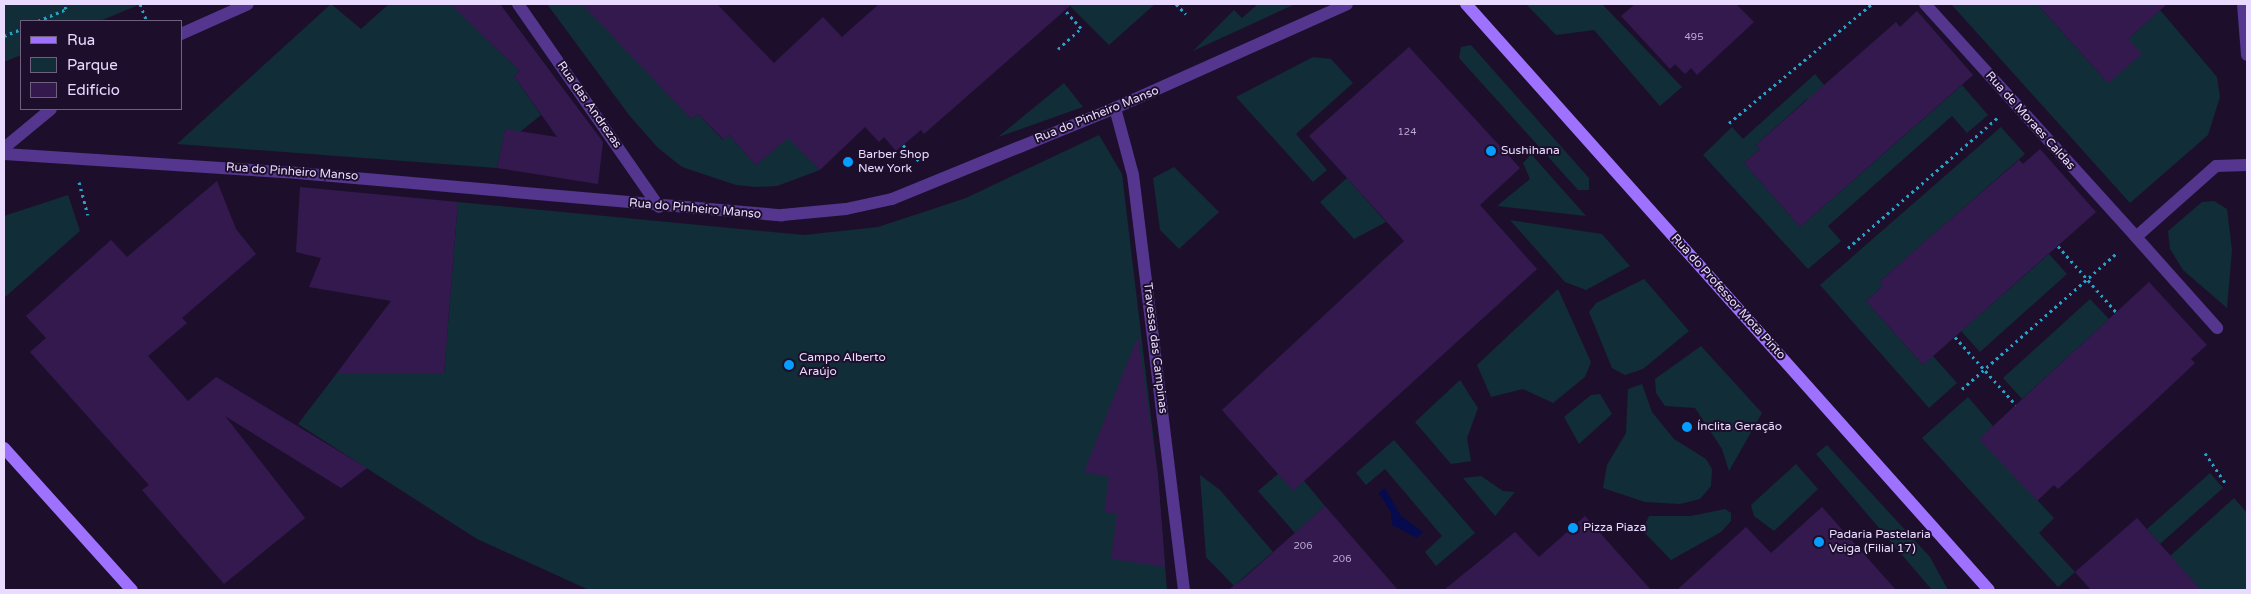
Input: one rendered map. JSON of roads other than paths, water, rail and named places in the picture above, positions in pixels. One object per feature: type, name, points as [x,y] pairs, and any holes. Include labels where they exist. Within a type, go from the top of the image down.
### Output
[{"type":"street","points":[[182,34],[248,4]]},
{"type":"street","name":"Rua das Andrezas","points":[[518,4],[660,207]]},
{"type":"street","name":"Rua do Pinheiro Manso","points":[[4,154],[296,172],[660,207],[782,215],[892,199],[1115,108],[1347,4]]},
{"type":"street","name":"Rua do Professor Mota Pinto","points":[[1466,4],[1989,590]]},
{"type":"street","name":"Rua de Moraes Caldas","points":[[1925,4],[2217,328]]},
{"type":"street","points":[[2243,4],[2247,55]]},
{"type":"street","name":"Travessa das Campinas","points":[[1115,108],[1133,175],[1184,590]]},
{"type":"street","points":[[4,148],[50,110]]},
{"type":"street","points":[[2136,237],[2216,166],[2247,165]]},
{"type":"street","points":[[4,448],[132,590]]},
{"type":"place","name":"Sushihana","points":[[1491,151]]},
{"type":"place","name":"Barber Shop New York","points":[[848,162]]},
{"type":"place","name":"Campo Alberto Araújo","points":[[789,365]]},
{"type":"place","name":"Ínclita Geração","points":[[1687,427]]},
{"type":"place","name":"Pizza Piaza","points":[[1573,528]]},
{"type":"place","name":"Padaria Pastelaria Veiga (Filial 17)","points":[[1819,542]]}]
